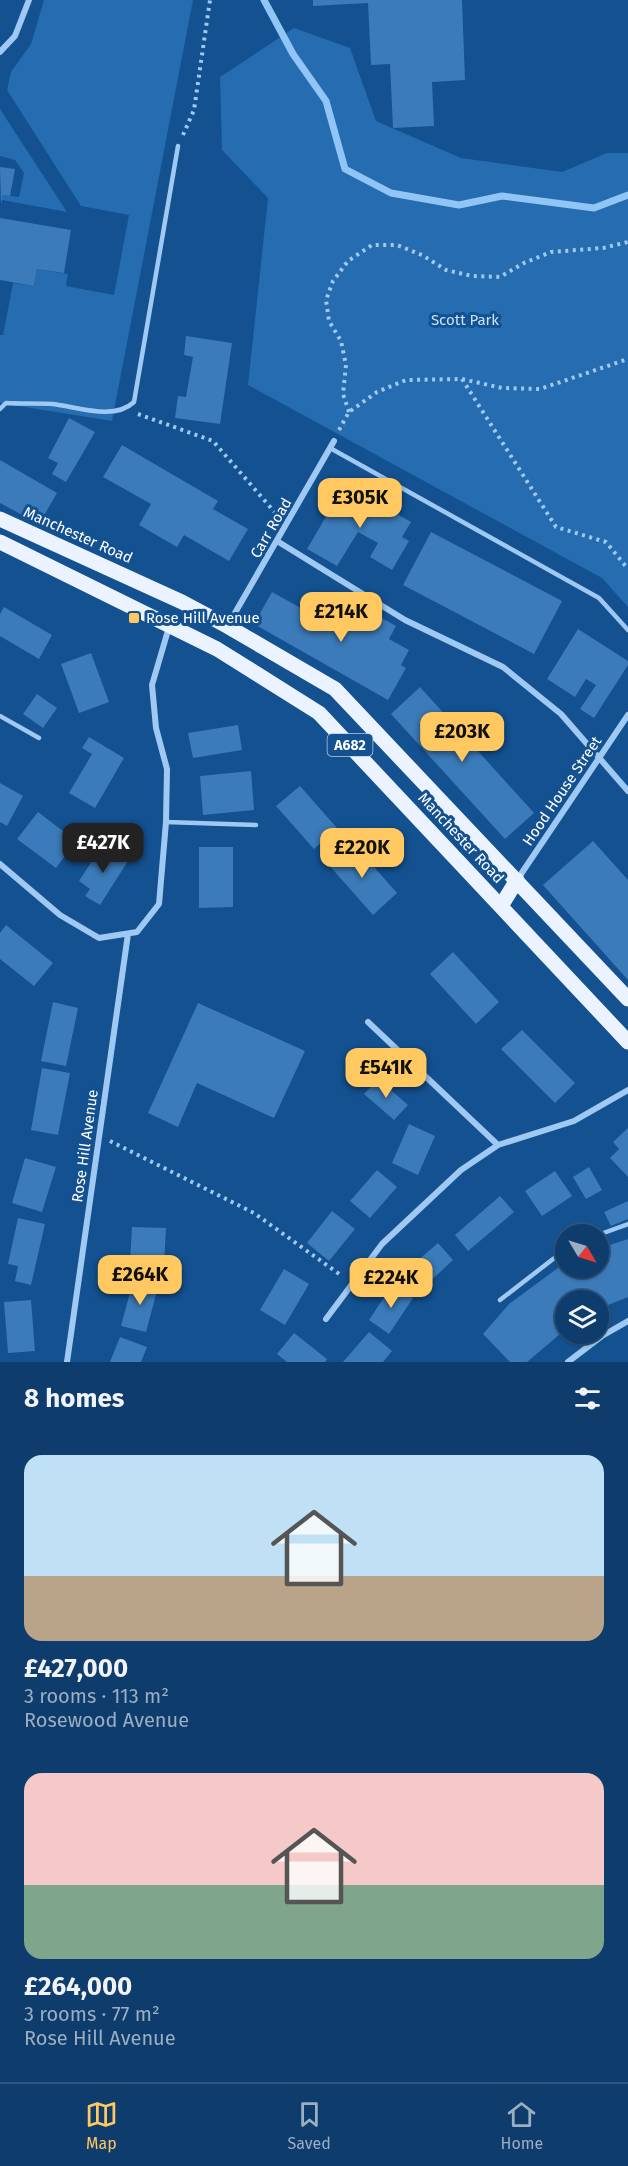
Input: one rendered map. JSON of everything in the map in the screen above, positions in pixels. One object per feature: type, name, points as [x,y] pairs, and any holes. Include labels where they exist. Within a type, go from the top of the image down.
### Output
[{"type":"main road","name":"Manchester Road","points":[[0,519],[182,602],[335,689],[628,999]]},
{"type":"main road","name":"Manchester Road","points":[[0,542],[217,649],[320,713],[628,1042]]},
{"type":"main road","points":[[170,627],[182,602]]},
{"type":"main road","points":[[217,649],[227,626]]},
{"type":"main road","points":[[501,906],[517,880]]},
{"type":"street","points":[[0,52],[15,36],[29,0]]},
{"type":"street","name":"Carr Road","points":[[227,626],[334,441]]},
{"type":"street","points":[[277,541],[405,620],[503,667],[561,714],[628,790]]},
{"type":"street","points":[[1,866],[60,915],[99,938],[137,932],[159,904],[166,822],[167,769],[156,728],[152,686],[170,627]]},
{"type":"street","name":"Hood House Street","points":[[517,880],[628,715]]},
{"type":"street","name":"Rose Hill Avenue","points":[[67,1362],[128,934]]},
{"type":"street","points":[[368,1022],[498,1145]]},
{"type":"street","points":[[326,1319],[382,1244],[461,1170],[498,1145],[574,1121],[628,1090]]},
{"type":"street","points":[[568,1362],[602,1336],[628,1321]]},
{"type":"lane","points":[[0,409],[6,403],[50,404],[105,411],[126,409],[134,402],[178,146]]},
{"type":"lane","points":[[330,448],[599,598],[628,630]]},
{"type":"lane","points":[[0,716],[39,738]]},
{"type":"lane","points":[[166,822],[256,825]]},
{"type":"lane","points":[[609,1231],[628,1224]]},
{"type":"lane","points":[[500,1300],[555,1258]]},
{"type":"path","points":[[178,146],[194,110],[210,0]]},
{"type":"path","points":[[349,412],[343,394],[346,365],[341,341],[330,321],[326,300],[333,281],[348,261],[372,245],[397,245],[422,255],[446,270],[472,276],[500,277],[524,263],[551,252],[603,248],[628,243]]},
{"type":"path","points":[[334,441],[349,412],[377,392],[406,380],[462,379],[502,388],[540,388],[628,359]]},
{"type":"path","points":[[462,379],[556,527],[606,542],[628,569]]},
{"type":"path","points":[[126,409],[213,441],[286,525]]},
{"type":"path","points":[[99,1135],[254,1213],[352,1283]]},
{"type":"green space","points":[[44,0],[193,0],[112,421],[0,403],[0,335],[3,335],[13,283],[34,286],[37,269],[68,274],[66,286],[114,295],[129,215],[81,206],[7,90],[11,72],[31,44]]},
{"type":"green space","name":"Scott Park","points":[[294,28],[350,48],[376,121],[461,158],[562,172],[607,153],[628,153],[628,607],[602,578],[248,385],[268,198],[222,150],[220,77]]},
{"type":"green space","points":[[0,109],[67,212],[2,200],[3,195],[19,197],[24,173],[15,160],[0,156]]},
{"type":"building","points":[[313,0],[462,0],[465,80],[432,82],[434,126],[393,128],[390,64],[371,65],[368,3],[313,6]]},
{"type":"building","points":[[0,167],[15,169],[10,196],[3,195],[1,204]]},
{"type":"building","points":[[0,218],[71,230],[64,273],[37,269],[34,286],[0,280]]},
{"type":"building","points":[[186,336],[232,343],[220,424],[175,418],[178,396],[186,397],[193,357],[184,355]]},
{"type":"building","points":[[69,418],[95,432],[66,482],[52,474],[58,463],[48,458]]},
{"type":"building","points":[[122,445],[218,501],[213,509],[248,529],[229,561],[184,535],[177,547],[139,525],[151,504],[103,477]]},
{"type":"building","points":[[0,460],[57,493],[39,524],[0,503]]},
{"type":"building","points":[[345,484],[411,522],[402,537],[409,541],[392,570],[370,557],[378,543],[358,532],[337,566],[307,549]]},
{"type":"building","points":[[431,532],[562,601],[534,654],[403,585]]},
{"type":"building","points":[[272,592],[344,632],[359,605],[396,626],[389,639],[409,650],[401,665],[406,668],[388,700],[254,624]]},
{"type":"building","points":[[4,607],[52,635],[39,659],[0,636],[0,614]]},
{"type":"building","points":[[578,629],[628,661],[628,665],[594,718],[580,709],[596,685],[586,679],[575,697],[547,679]]},
{"type":"building","points":[[91,653],[109,702],[79,713],[61,664]]},
{"type":"building","points":[[420,687],[534,813],[505,839],[391,714]]},
{"type":"building","points":[[37,694],[57,708],[43,728],[23,714]]},
{"type":"building","points":[[238,725],[242,750],[193,758],[188,733]]},
{"type":"building","points":[[89,737],[124,758],[95,808],[69,793],[92,754],[82,748]]},
{"type":"building","points":[[251,771],[254,810],[203,815],[200,776]]},
{"type":"building","points":[[0,783],[23,796],[7,826],[0,822]]},
{"type":"building","points":[[300,786],[337,828],[314,849],[276,806]]},
{"type":"building","points":[[38,812],[76,841],[56,868],[17,839]]},
{"type":"building","points":[[593,841],[628,880],[628,980],[543,885]]},
{"type":"building","points":[[352,842],[397,893],[373,915],[328,864]]},
{"type":"building","points":[[103,844],[128,861],[100,905],[85,896],[90,889],[79,881]]},
{"type":"building","points":[[199,847],[233,847],[233,907],[199,908]]},
{"type":"building","points":[[6,925],[53,963],[34,986],[0,959],[0,933]]},
{"type":"building","points":[[453,952],[499,1002],[476,1024],[430,974]]},
{"type":"building","points":[[53,1002],[78,1008],[66,1066],[41,1061]]},
{"type":"building","points":[[198,1003],[305,1051],[274,1118],[197,1083],[178,1127],[148,1113]]},
{"type":"building","points":[[522,1030],[575,1083],[555,1103],[501,1049]]},
{"type":"building","points":[[42,1068],[70,1073],[58,1135],[31,1130]]},
{"type":"building","points":[[378,1079],[408,1105],[394,1120],[364,1094]]},
{"type":"building","points":[[409,1124],[435,1136],[418,1175],[392,1163]]},
{"type":"building","points":[[628,1128],[628,1177],[610,1158],[619,1149],[613,1142]]},
{"type":"building","points":[[25,1158],[56,1167],[42,1212],[12,1203]]},
{"type":"building","points":[[589,1167],[602,1190],[586,1199],[573,1177]]},
{"type":"building","points":[[377,1170],[397,1187],[370,1218],[350,1201]]},
{"type":"building","points":[[555,1171],[572,1196],[542,1216],[525,1191]]},
{"type":"building","points":[[500,1196],[514,1212],[468,1251],[455,1235]]},
{"type":"building","points":[[628,1201],[628,1219],[611,1226],[604,1212]]},
{"type":"building","points":[[332,1211],[355,1229],[329,1261],[307,1243]]},
{"type":"building","points":[[18,1218],[45,1224],[31,1285],[15,1281],[18,1266],[8,1264]]},
{"type":"building","points":[[132,1227],[166,1228],[164,1265],[130,1263]]},
{"type":"building","points":[[628,1239],[628,1297],[609,1305],[609,1290],[555,1290],[555,1338],[527,1362],[510,1362],[483,1334],[509,1304],[555,1270],[555,1278],[609,1278],[609,1245]]},
{"type":"building","points":[[438,1243],[453,1260],[424,1287],[408,1269]]},
{"type":"building","points":[[284,1269],[309,1284],[285,1325],[260,1310]]},
{"type":"building","points":[[133,1281],[158,1287],[146,1332],[121,1326]]},
{"type":"building","points":[[393,1284],[413,1298],[389,1334],[369,1320]]},
{"type":"building","points":[[31,1300],[35,1351],[8,1353],[4,1302]]},
{"type":"building","points":[[369,1332],[392,1351],[383,1362],[343,1362]]},
{"type":"building","points":[[294,1333],[327,1359],[325,1362],[287,1362],[277,1354]]},
{"type":"building","points":[[120,1337],[147,1347],[141,1362],[110,1362]]},
{"type":"waterway","points":[[264,0],[293,54],[326,101],[345,169],[391,193],[459,205],[502,196],[594,208],[628,195]]},
{"type":"place","name":"Rose Hill Avenue","points":[[134,618]]}]
